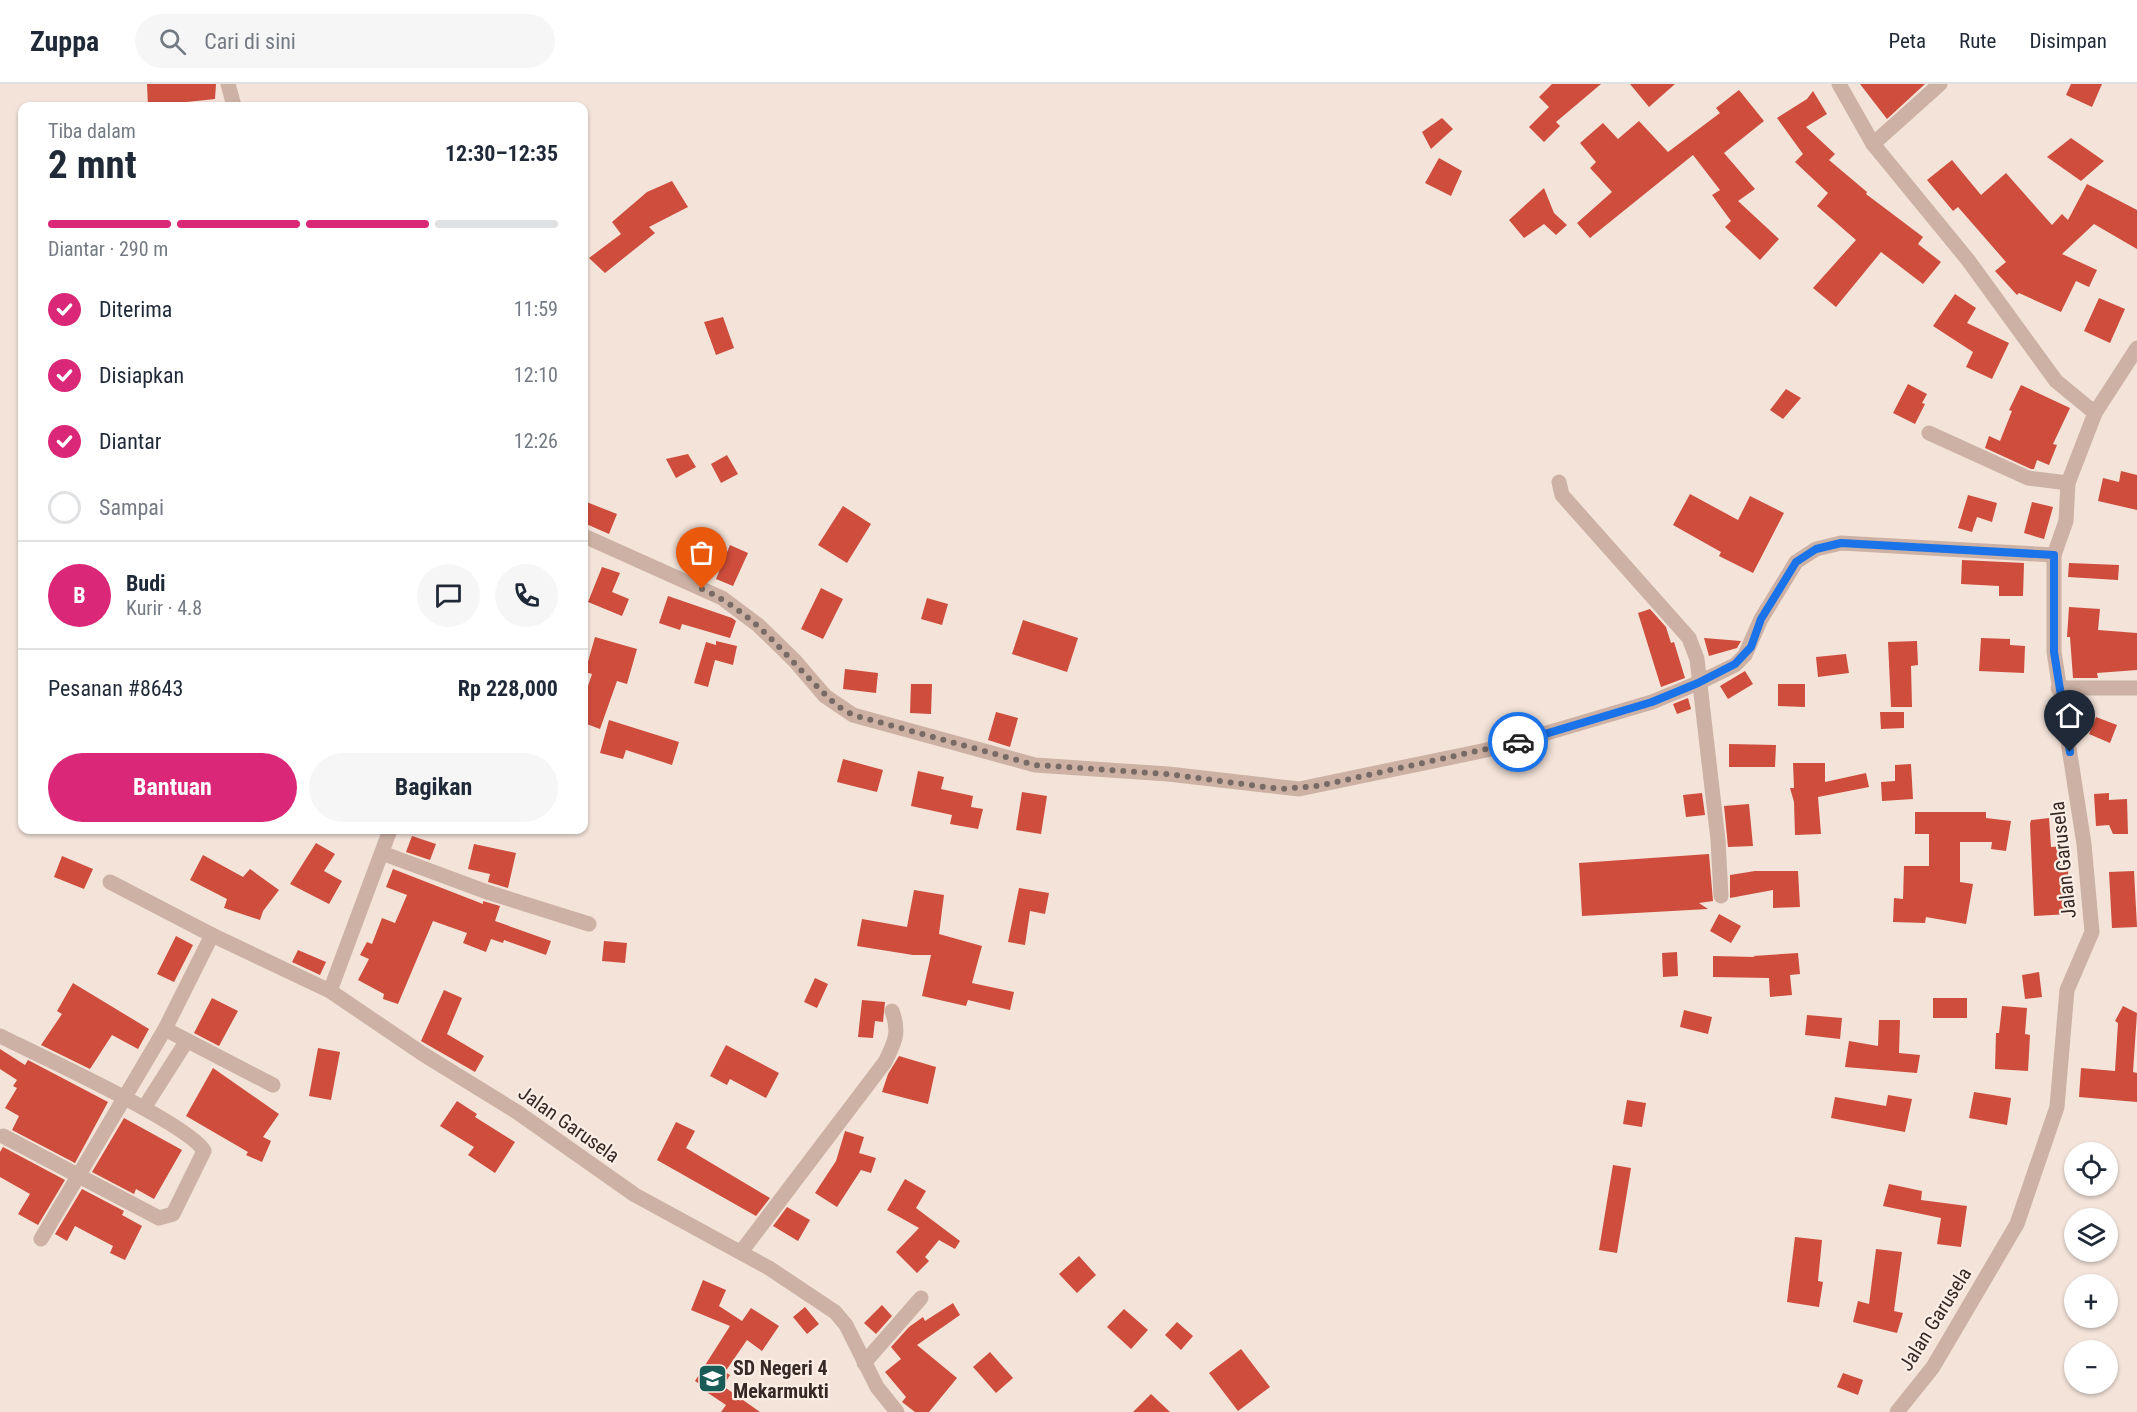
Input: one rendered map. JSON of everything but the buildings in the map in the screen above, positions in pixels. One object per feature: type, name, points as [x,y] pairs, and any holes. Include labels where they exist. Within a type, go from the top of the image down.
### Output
[{"type":"street","points":[[228,84],[233,102]]},
{"type":"street","points":[[1839,84],[1872,144],[1968,260],[2056,381],[2095,413]]},
{"type":"street","points":[[1872,144],[1940,84]]},
{"type":"street","name":"Jalan Garusela","points":[[1897,1412],[1932,1367],[2017,1224],[2057,1107],[2067,990],[2092,932],[2078,794],[2058,688],[2054,652],[2054,555],[2066,521],[2068,483],[2095,413],[2137,348]]},
{"type":"street","points":[[1929,433],[2028,478],[2068,483]]},
{"type":"street","points":[[1559,482],[1562,495],[1689,638],[1696,659],[1718,840],[1722,896]]},
{"type":"street","points":[[588,538],[722,598],[758,625],[795,661],[825,696],[853,715],[1035,765],[1168,774],[1299,789],[1496,748],[1652,702],[1698,683],[1735,664],[1745,655],[1761,619],[1796,562],[1816,549],[1841,543],[2054,555]]},
{"type":"street","points":[[2058,688],[2137,688]]},
{"type":"street","points":[[330,992],[389,834]]},
{"type":"street","points":[[382,854],[487,892],[588,924]]},
{"type":"street","name":"Jalan Garusela","points":[[110,882],[330,992],[423,1054],[518,1112],[635,1196],[741,1252],[835,1312],[846,1326],[864,1363],[897,1412]]},
{"type":"street","points":[[41,1239],[165,1029],[212,935]]},
{"type":"street","points":[[741,1252],[885,1062],[897,1040],[898,1027],[892,1011]]},
{"type":"street","points":[[165,1029],[186,1042],[273,1085]]},
{"type":"street","points":[[0,1036],[144,1108],[197,1143],[204,1151],[173,1214],[159,1218],[3,1136]]},
{"type":"street","points":[[144,1108],[186,1042]]},
{"type":"street","points":[[864,1363],[921,1298]]},
{"type":"way so far","points":[[702,589],[722,598],[758,625],[795,661],[825,696],[853,715],[1035,765],[1168,774],[1280,789],[1299,789],[1518,742]]},
{"type":"place","name":"SD Negeri 4 Mekarmukti","points":[[712,1379]]},
{"type":"route","points":[[1518,742],[1652,702],[1698,683],[1735,664],[1751,647],[1761,619],[1796,562],[1816,549],[1841,543],[2054,555],[2054,652],[2070,752]]}]
